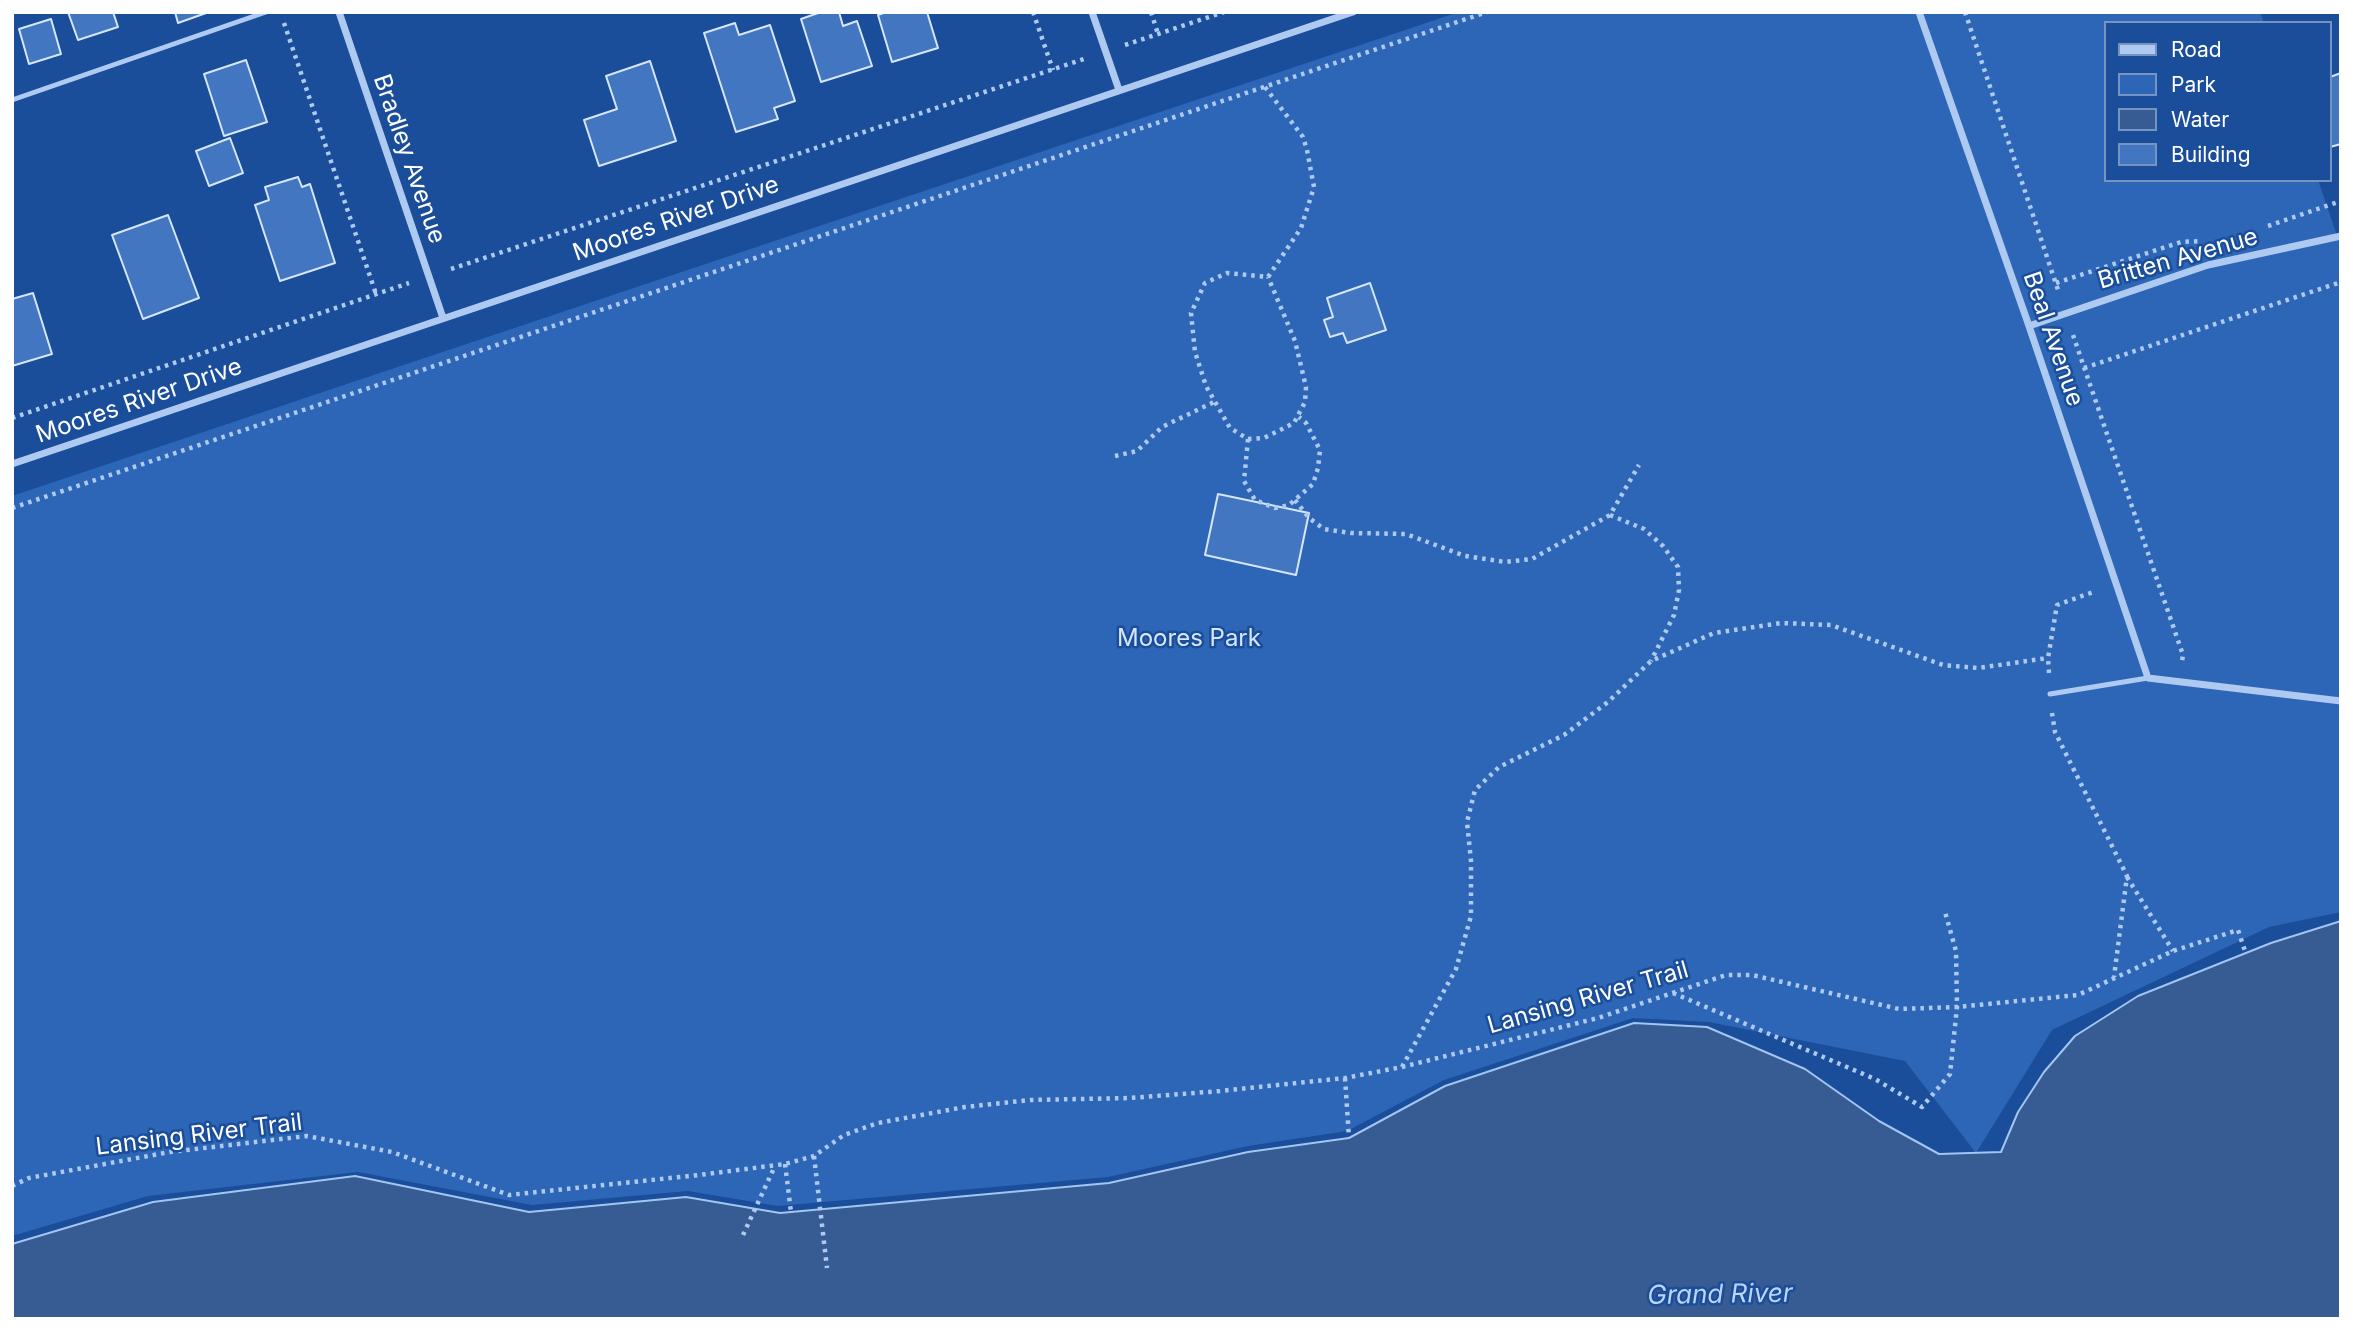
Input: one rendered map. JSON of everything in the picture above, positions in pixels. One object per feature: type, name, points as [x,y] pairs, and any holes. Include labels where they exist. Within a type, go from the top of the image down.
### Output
[{"type":"street","name":"Bradley Avenue","points":[[339,12],[443,318]]},
{"type":"street","points":[[1093,12],[1119,90]]},
{"type":"street","name":"Moores River Drive","points":[[12,464],[1353,12]]},
{"type":"street","name":"Beal Avenue","points":[[1919,12],[2148,678]]},
{"type":"street","name":"Britten Avenue","points":[[2029,326],[2208,265],[2341,236]]},
{"type":"street","points":[[2148,678],[2341,701]]},
{"type":"lane","points":[[12,100],[266,12]]},
{"type":"lane","points":[[2050,694],[2148,678]]},
{"type":"path","points":[[280,12],[376,294]]},
{"type":"path","points":[[1033,12],[1053,70]]},
{"type":"path","points":[[1151,12],[1158,34]]},
{"type":"path","points":[[12,418],[429,276],[1224,12]]},
{"type":"path","points":[[12,508],[1488,12]]},
{"type":"path","points":[[1965,12],[2183,654],[2181,682]]},
{"type":"path","points":[[1265,87],[1303,137],[1314,187],[1301,228],[1268,277]]},
{"type":"path","points":[[1227,273],[1268,277],[1287,318],[1303,375],[1305,402],[1294,423],[1264,438],[1248,439],[1230,428],[1206,386],[1195,352],[1191,313],[1205,283],[1227,273]]},
{"type":"path","points":[[2084,368],[2341,282]]},
{"type":"path","points":[[1115,456],[1137,451],[1162,427],[1214,402]]},
{"type":"path","points":[[1248,439],[1244,481],[1255,500],[1275,508],[1289,505],[1313,484],[1320,450],[1306,423],[1299,417]]},
{"type":"path","points":[[1295,500],[1309,517],[1324,528],[1351,533],[1406,534],[1465,556],[1505,562],[1532,559],[1610,515],[1639,464]]},
{"type":"path","points":[[1402,1067],[1455,969],[1471,916],[1471,861],[1467,822],[1475,790],[1499,767],[1564,735],[1608,702],[1651,660],[1674,615],[1679,590],[1678,566],[1663,546],[1644,529],[1610,515]]},
{"type":"path","points":[[2117,587],[2088,593],[2057,605],[2048,658],[2054,732],[2127,876],[2173,951]]},
{"type":"path","points":[[1651,660],[1714,633],[1781,623],[1831,625],[1943,665],[1978,668],[2048,658]]},
{"type":"path","points":[[2114,978],[2127,876]]},
{"type":"path","points":[[1673,993],[1875,1079],[1922,1107],[1950,1074],[1958,1007],[1956,951],[1945,912]]},
{"type":"path","name":"Lansing River Trail","points":[[12,1186],[29,1178],[170,1152],[307,1136],[392,1152],[509,1195],[785,1164],[814,1156],[844,1135],[878,1123],[965,1107],[1030,1100],[1130,1098],[1345,1078],[1402,1067],[1598,1018],[1726,975],[1752,975],[1899,1009],[1958,1007],[2078,995],[2173,951],[2238,930],[2246,954]]},
{"type":"path","points":[[1345,1078],[1349,1138]]},
{"type":"path","points":[[814,1156],[827,1268]]},
{"type":"path","points":[[785,1164],[791,1212]]},
{"type":"path","points":[[743,1235],[775,1165]]},
{"type":"green space","name":"Moores Park","points":[[1459,12],[2260,12],[2263,21],[2104,21],[2104,182],[2319,182],[2341,247],[2341,912],[2269,927],[2052,1030],[1976,1153],[1905,1061],[1709,1022],[1633,1018],[1444,1080],[1347,1131],[1248,1146],[1108,1177],[778,1206],[688,1191],[532,1205],[358,1172],[148,1196],[12,1236],[12,496]]},
{"type":"water","name":"Grand River","points":[[2341,921],[2341,1319],[12,1319],[12,1244],[153,1202],[355,1176],[529,1212],[686,1197],[780,1213],[1109,1183],[1248,1152],[1349,1138],[1445,1086],[1634,1023],[1707,1027],[1805,1069],[1879,1121],[1939,1154],[2001,1152],[2018,1112],[2044,1072],[2075,1036],[2138,996],[2271,943]]},
{"type":"building","points":[[68,12],[113,12],[118,27],[78,40]]},
{"type":"building","points":[[175,12],[209,12],[178,23]]},
{"type":"building","points":[[821,12],[839,12],[843,26],[857,21],[872,66],[821,82],[801,19]]},
{"type":"building","points":[[886,12],[927,12],[938,48],[892,62],[878,15]]},
{"type":"building","points":[[51,19],[61,54],[29,64],[19,29]]},
{"type":"building","points":[[735,23],[739,35],[770,25],[795,101],[774,108],[778,119],[736,132],[704,33]]},
{"type":"building","points":[[246,60],[267,122],[224,136],[204,74]]},
{"type":"building","points":[[650,61],[676,141],[599,166],[584,120],[617,109],[606,76]]},
{"type":"building","points":[[2341,73],[2341,144],[2332,146],[2332,76]]},
{"type":"building","points":[[230,138],[243,173],[209,186],[196,151]]},
{"type":"building","points":[[298,177],[302,187],[310,184],[335,263],[280,281],[255,205],[269,200],[265,187]]},
{"type":"building","points":[[168,215],[199,298],[143,319],[112,235]]},
{"type":"building","points":[[1370,283],[1386,330],[1347,343],[1343,333],[1330,337],[1324,320],[1333,317],[1327,298]]},
{"type":"building","points":[[33,293],[52,354],[12,366],[12,299]]},
{"type":"building","points":[[1218,494],[1309,513],[1296,575],[1205,555]]}]
